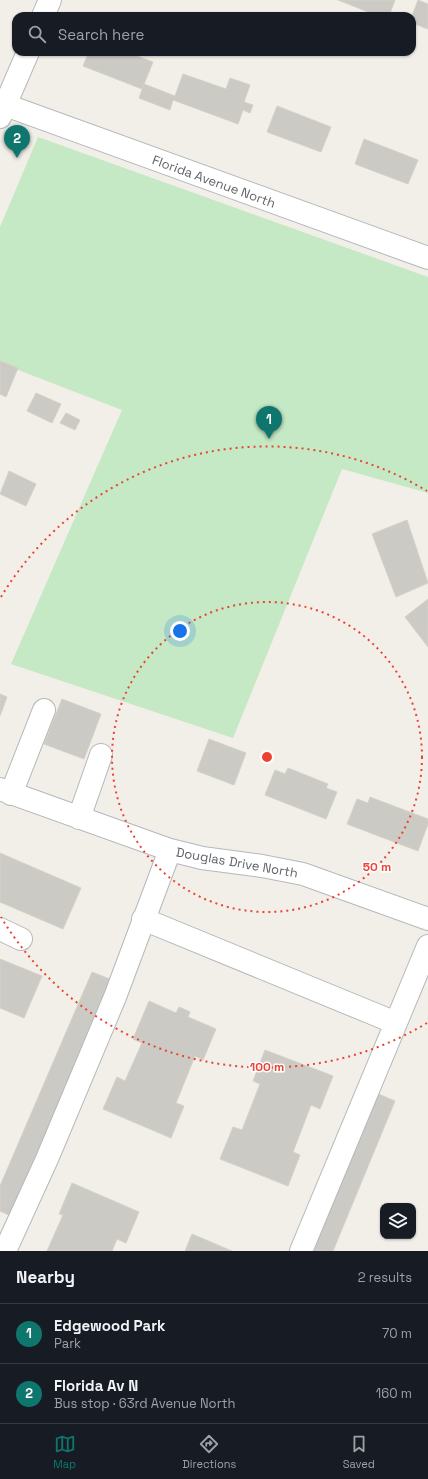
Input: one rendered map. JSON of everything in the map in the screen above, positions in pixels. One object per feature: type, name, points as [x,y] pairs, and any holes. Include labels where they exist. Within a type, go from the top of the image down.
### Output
[{"type":"street","points":[[45,12],[50,0]]},
{"type":"street","points":[[2,109],[26,56]]},
{"type":"street","name":"Florida Avenue North","points":[[2,109],[428,258]]},
{"type":"street","points":[[6,792],[44,710]]},
{"type":"street","points":[[79,818],[101,755]]},
{"type":"street","name":"Douglas Drive North","points":[[6,792],[170,850],[202,858],[262,866],[303,874],[428,919]]},
{"type":"street","points":[[5,1251],[47,1159],[115,997],[170,850]]},
{"type":"street","points":[[143,919],[396,1023]]},
{"type":"street","points":[[0,929],[21,939]]},
{"type":"street","points":[[301,1251],[428,946]]},
{"type":"green space","points":[[38,137],[428,277],[428,493],[342,469],[233,738],[11,664],[122,410],[0,363],[0,227]]},
{"type":"building","points":[[338,0],[395,0],[390,12],[368,12]]},
{"type":"building","points":[[418,0],[428,4],[428,29],[416,24],[416,12],[414,12]]},
{"type":"building","points":[[87,56],[137,56],[153,62],[142,89],[83,66]]},
{"type":"building","points":[[183,74],[226,89],[230,78],[250,85],[244,102],[253,105],[250,113],[243,110],[238,124],[173,100],[170,110],[139,98],[144,84],[175,96]]},
{"type":"building","points":[[277,106],[331,127],[321,152],[267,132]]},
{"type":"building","points":[[364,139],[418,160],[408,184],[355,164]]},
{"type":"building","points":[[0,361],[18,368],[6,397],[0,394]]},
{"type":"building","points":[[36,393],[61,404],[52,423],[27,411]]},
{"type":"building","points":[[66,413],[80,420],[75,430],[60,423]]},
{"type":"building","points":[[9,471],[36,484],[26,506],[0,494]]},
{"type":"building","points":[[407,520],[428,583],[396,597],[372,534]]},
{"type":"building","points":[[428,599],[428,647],[405,617]]},
{"type":"building","points":[[0,694],[7,697],[0,716]]},
{"type":"building","points":[[62,699],[101,714],[84,759],[44,744]]},
{"type":"building","points":[[209,739],[246,753],[234,785],[197,771]]},
{"type":"building","points":[[288,768],[328,784],[326,788],[337,792],[326,819],[265,795],[275,770],[285,774]]},
{"type":"building","points":[[370,797],[428,819],[428,824],[418,851],[347,824],[357,799],[368,803]]},
{"type":"building","points":[[0,853],[81,888],[63,929],[0,902]]},
{"type":"building","points":[[0,959],[42,976],[24,1018],[0,1008]]},
{"type":"building","points":[[92,972],[112,980],[11,1216],[0,1211],[0,1186]]},
{"type":"building","points":[[149,1001],[176,1013],[179,1007],[190,1012],[188,1017],[216,1029],[203,1060],[195,1056],[176,1103],[184,1106],[171,1138],[103,1109],[117,1077],[125,1081],[142,1043],[133,1039]]},
{"type":"building","points":[[265,1050],[333,1076],[320,1109],[311,1105],[293,1152],[300,1155],[288,1186],[220,1159],[233,1127],[242,1130],[260,1084],[253,1081]]},
{"type":"building","points":[[376,1093],[395,1101],[333,1251],[310,1251]]},
{"type":"building","points":[[72,1183],[139,1212],[126,1243],[117,1239],[112,1251],[47,1251],[63,1215],[59,1214]]},
{"type":"building","points":[[192,1234],[232,1251],[185,1251]]},
{"type":"place","name":"Florida Av N","points":[[17,158]]},
{"type":"place","name":"Edgewood Park","points":[[269,439]]}]
